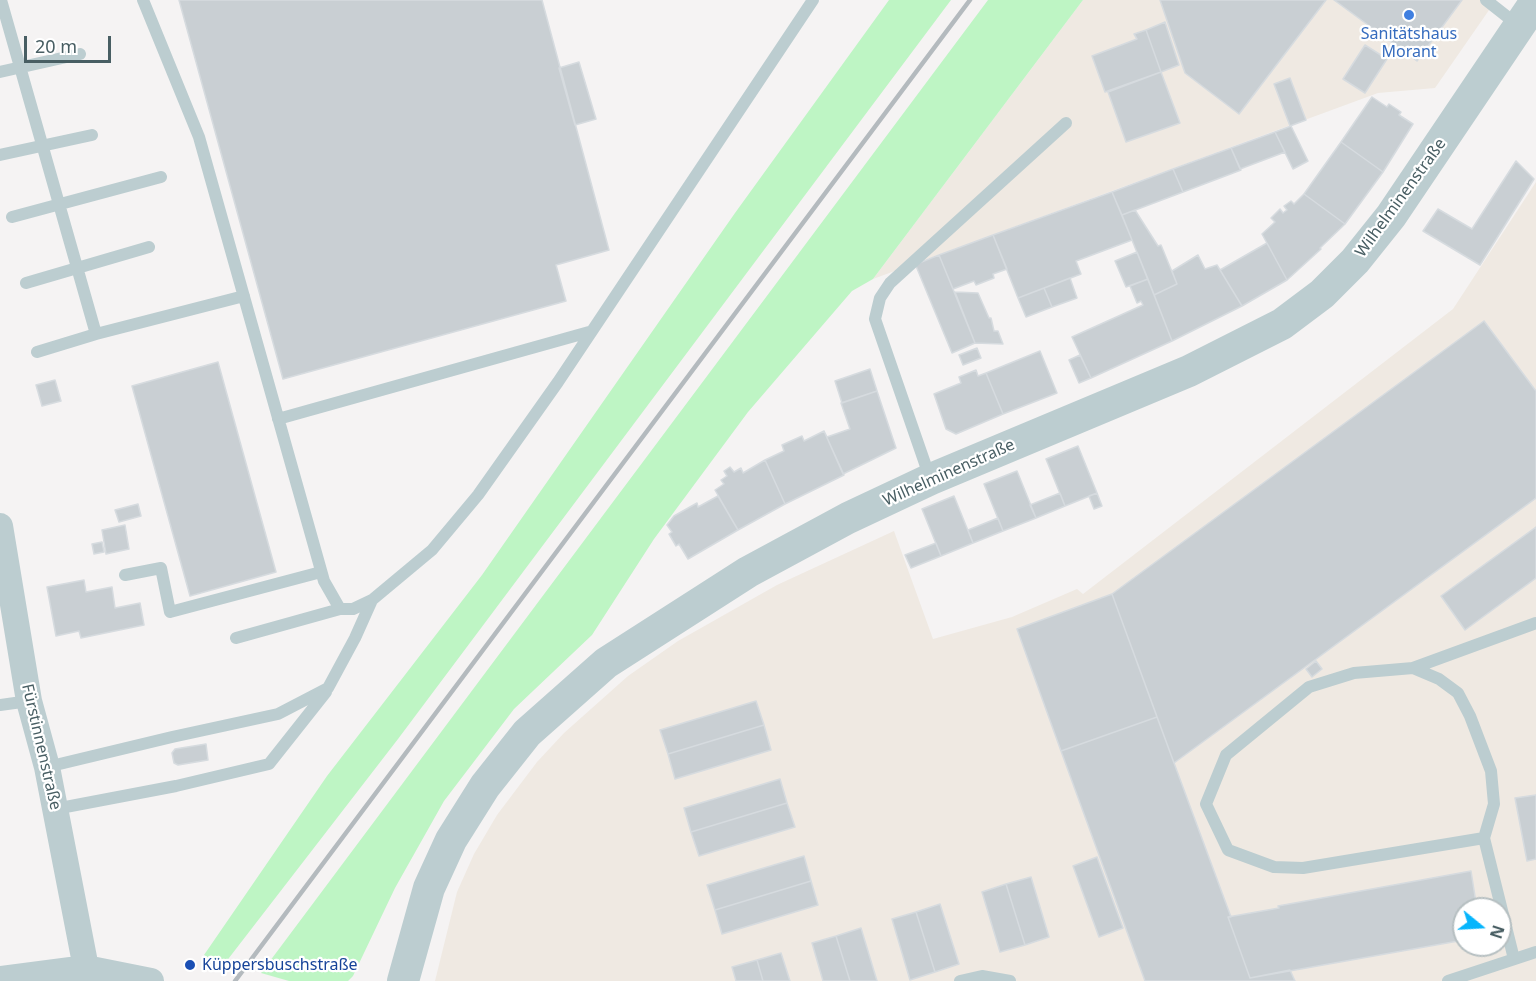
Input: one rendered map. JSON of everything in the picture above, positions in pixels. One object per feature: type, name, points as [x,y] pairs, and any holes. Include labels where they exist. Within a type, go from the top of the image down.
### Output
[{"type":"street","name":"Wilhelminenstraße","points":[[403,981],[429,888],[452,840],[485,786],[526,733],[606,663],[748,572],[848,518],[931,479],[1189,370],[1282,324],[1322,294],[1363,252],[1391,216],[1528,14]]},
{"type":"street","name":"Fürstinnenstraße","points":[[0,526],[29,701],[55,809],[86,968]]},
{"type":"street","points":[[0,979],[86,968],[151,981]]},
{"type":"lane","points":[[1,0],[96,334]]},
{"type":"lane","points":[[143,0],[199,137],[321,572],[340,609]]},
{"type":"lane","points":[[236,638],[340,609],[353,609],[372,600],[432,550],[478,495],[558,382],[589,332],[813,0]]},
{"type":"lane","points":[[1486,0],[1528,14]]},
{"type":"lane","points":[[0,72],[80,54]]},
{"type":"lane","points":[[931,479],[875,319],[880,298],[890,283],[1066,123]]},
{"type":"lane","points":[[0,155],[92,135]]},
{"type":"lane","points":[[12,218],[161,177]]},
{"type":"lane","points":[[26,282],[148,247]]},
{"type":"lane","points":[[37,352],[96,334],[244,296]]},
{"type":"lane","points":[[278,419],[589,332]]},
{"type":"lane","points":[[124,575],[161,568],[170,612],[321,572]]},
{"type":"lane","points":[[55,809],[176,786],[268,765],[328,688],[372,600]]},
{"type":"lane","points":[[1484,838],[1302,868],[1274,867],[1228,850],[1206,804],[1226,755],[1309,687],[1354,673],[1413,668],[1536,623]]},
{"type":"lane","points":[[1413,668],[1439,679],[1458,693],[1474,724],[1491,771],[1494,804],[1484,838],[1514,959]]},
{"type":"lane","points":[[46,767],[278,714],[328,688]]},
{"type":"lane","points":[[0,705],[29,701]]},
{"type":"lane","points":[[1448,981],[1536,952]]},
{"type":"lane","points":[[960,981],[982,976],[1010,981]]},
{"type":"shaded area","points":[[1083,0],[1496,0],[1435,88],[1378,93],[873,279]]},
{"type":"shaded area","points":[[1536,182],[1536,981],[435,981],[457,892],[474,854],[497,815],[537,762],[564,733],[628,676],[678,641],[777,585],[894,531],[933,639],[1012,617],[1077,589],[1083,594],[1453,309]]},
{"type":"green space","points":[[889,0],[951,0],[398,739],[222,967],[204,955],[327,776],[482,575],[735,213]]},
{"type":"green space","points":[[988,0],[1083,0],[873,279],[852,291],[748,412],[654,539],[592,635],[514,709],[444,801],[395,888],[353,976],[348,981],[289,981],[261,973]]},
{"type":"building","points":[[179,0],[542,0],[609,250],[556,265],[566,301],[283,379]]},
{"type":"building","points":[[1160,0],[1326,0],[1239,114],[1185,73]]},
{"type":"building","points":[[1334,0],[1462,0],[1417,61]]},
{"type":"building","points":[[1165,22],[1179,65],[1161,72],[1146,30]]},
{"type":"building","points":[[1146,30],[1161,72],[1105,92],[1092,56],[1137,39],[1134,34]]},
{"type":"building","points":[[1365,45],[1387,59],[1365,93],[1343,79]]},
{"type":"building","points":[[579,62],[596,119],[575,125],[559,68]]},
{"type":"building","points":[[1161,72],[1180,123],[1126,142],[1108,92]]},
{"type":"building","points":[[1290,78],[1306,120],[1290,126],[1274,84]]},
{"type":"building","points":[[1372,97],[1387,107],[1389,104],[1401,112],[1399,115],[1413,124],[1383,172],[1341,142]]},
{"type":"building","points":[[1291,126],[1308,161],[1293,169],[1275,132]]},
{"type":"building","points":[[1275,132],[1285,152],[1240,169],[1231,148]]},
{"type":"building","points":[[1341,142],[1383,172],[1345,224],[1304,194]]},
{"type":"building","points":[[1231,148],[1241,170],[1183,192],[1173,169]]},
{"type":"building","points":[[1516,161],[1534,179],[1480,265],[1423,231],[1438,209],[1472,229]]},
{"type":"building","points":[[1173,169],[1183,192],[1122,215],[1112,192]]},
{"type":"building","points":[[1112,192],[1132,240],[1076,261],[1081,274],[1018,298],[993,235]]},
{"type":"building","points":[[1304,194],[1345,224],[1287,280],[1262,234],[1275,222],[1271,218],[1280,209],[1283,213],[1287,210],[1284,206],[1291,201],[1294,204]]},
{"type":"building","points":[[1135,210],[1158,246],[1161,245],[1177,284],[1154,295],[1122,215]]},
{"type":"building","points":[[993,235],[1007,269],[993,274],[994,278],[976,285],[974,281],[953,289],[939,255]]},
{"type":"building","points":[[1267,243],[1287,280],[1242,306],[1220,270]]},
{"type":"building","points":[[1137,252],[1148,279],[1126,287],[1115,261]]},
{"type":"building","points":[[939,255],[975,343],[952,353],[916,266]]},
{"type":"building","points":[[1198,255],[1205,269],[1217,265],[1242,306],[1172,341],[1154,295],[1177,284],[1172,271]]},
{"type":"building","points":[[1070,278],[1077,298],[1052,307],[1044,288]]},
{"type":"building","points":[[1148,279],[1172,341],[1091,378],[1072,337],[1143,305],[1141,301],[1137,303],[1130,286]]},
{"type":"building","points":[[1044,288],[1052,307],[1026,317],[1018,298]]},
{"type":"building","points":[[955,292],[978,293],[991,318],[994,331],[998,331],[1003,344],[975,343]]},
{"type":"building","points":[[1484,321],[1536,391],[1536,498],[1174,763],[1112,594]]},
{"type":"building","points":[[977,348],[981,358],[963,365],[959,355]]},
{"type":"building","points":[[1040,351],[1057,393],[1003,414],[986,373]]},
{"type":"building","points":[[1080,355],[1091,378],[1079,383],[1069,360]]},
{"type":"building","points":[[218,362],[276,572],[190,596],[132,386]]},
{"type":"building","points":[[870,369],[877,391],[842,403],[835,381]]},
{"type":"building","points":[[976,370],[978,376],[986,373],[1003,414],[956,434],[946,429],[934,394],[961,383],[959,377]]},
{"type":"building","points":[[55,380],[61,401],[42,406],[36,385]]},
{"type":"building","points":[[877,391],[896,448],[843,474],[824,431],[827,437],[850,429],[841,403]]},
{"type":"building","points":[[824,431],[844,475],[785,504],[765,460],[784,451],[782,445],[802,436],[804,441]]},
{"type":"building","points":[[1078,446],[1097,493],[1065,506],[1046,459]]},
{"type":"building","points":[[765,460],[785,504],[738,530],[715,490],[724,484],[721,480],[727,476],[724,471],[730,467],[734,472],[741,468],[743,473]]},
{"type":"building","points":[[1017,471],[1036,518],[1003,531],[984,484]]},
{"type":"building","points":[[1060,493],[1065,506],[1036,518],[1030,505]]},
{"type":"building","points":[[1097,493],[1102,506],[1094,509],[1089,496]]},
{"type":"building","points":[[718,496],[738,530],[688,559],[679,544],[676,546],[669,534],[672,532],[667,525],[674,516],[697,503],[698,507]]},
{"type":"building","points":[[954,496],[973,543],[941,556],[922,509]]},
{"type":"building","points":[[138,504],[141,516],[119,522],[115,510]]},
{"type":"building","points":[[998,518],[1003,531],[973,543],[968,530]]},
{"type":"building","points":[[125,525],[129,549],[106,554],[102,530]]},
{"type":"building","points":[[1536,527],[1536,578],[1465,630],[1441,596]]},
{"type":"building","points":[[102,542],[104,552],[94,554],[92,544]]},
{"type":"building","points":[[936,543],[941,556],[911,568],[905,555]]},
{"type":"building","points":[[84,580],[86,592],[112,587],[115,608],[140,603],[144,625],[81,638],[79,631],[56,636],[47,587]]},
{"type":"building","points":[[1112,594],[1157,717],[1061,751],[1017,629]]},
{"type":"building","points":[[1316,661],[1322,669],[1312,677],[1306,669]]},
{"type":"building","points":[[756,701],[764,725],[668,754],[660,730]]},
{"type":"building","points":[[1157,717],[1231,917],[1228,917],[1250,978],[1290,970],[1295,981],[1145,981],[1061,751]]},
{"type":"building","points":[[764,725],[771,750],[675,779],[668,754]]},
{"type":"building","points":[[206,744],[208,760],[178,765],[174,763],[172,753],[175,749]]},
{"type":"building","points":[[780,779],[787,803],[691,832],[684,808]]},
{"type":"building","points":[[1536,795],[1536,859],[1527,861],[1515,798]]},
{"type":"building","points":[[787,803],[795,827],[699,856],[691,832]]},
{"type":"building","points":[[804,856],[811,881],[715,910],[707,885]]},
{"type":"building","points":[[1097,857],[1123,928],[1099,937],[1073,866]]},
{"type":"building","points":[[1471,871],[1475,897],[1452,897],[1452,942],[1250,978],[1228,917],[1279,908],[1278,906]]},
{"type":"building","points":[[1031,877],[1049,937],[1025,945],[1006,884]]},
{"type":"building","points":[[811,881],[818,905],[722,934],[715,910]]},
{"type":"building","points":[[1006,884],[1025,945],[1000,952],[982,892]]},
{"type":"building","points":[[940,904],[959,964],[935,972],[916,912]]},
{"type":"building","points":[[916,912],[935,972],[910,980],[892,919]]},
{"type":"building","points":[[861,928],[877,981],[850,981],[836,936]]},
{"type":"building","points":[[836,936],[850,981],[823,981],[812,943]]},
{"type":"building","points":[[781,953],[790,981],[763,981],[757,960]]},
{"type":"building","points":[[757,960],[763,981],[736,981],[732,967]]},
{"type":"railway","points":[[235,981],[970,0]]},
{"type":"place","name":"Sanitätshaus Morant","points":[[1409,15]]},
{"type":"place","name":"Küppersbuschstraße","points":[[190,965]]}]
